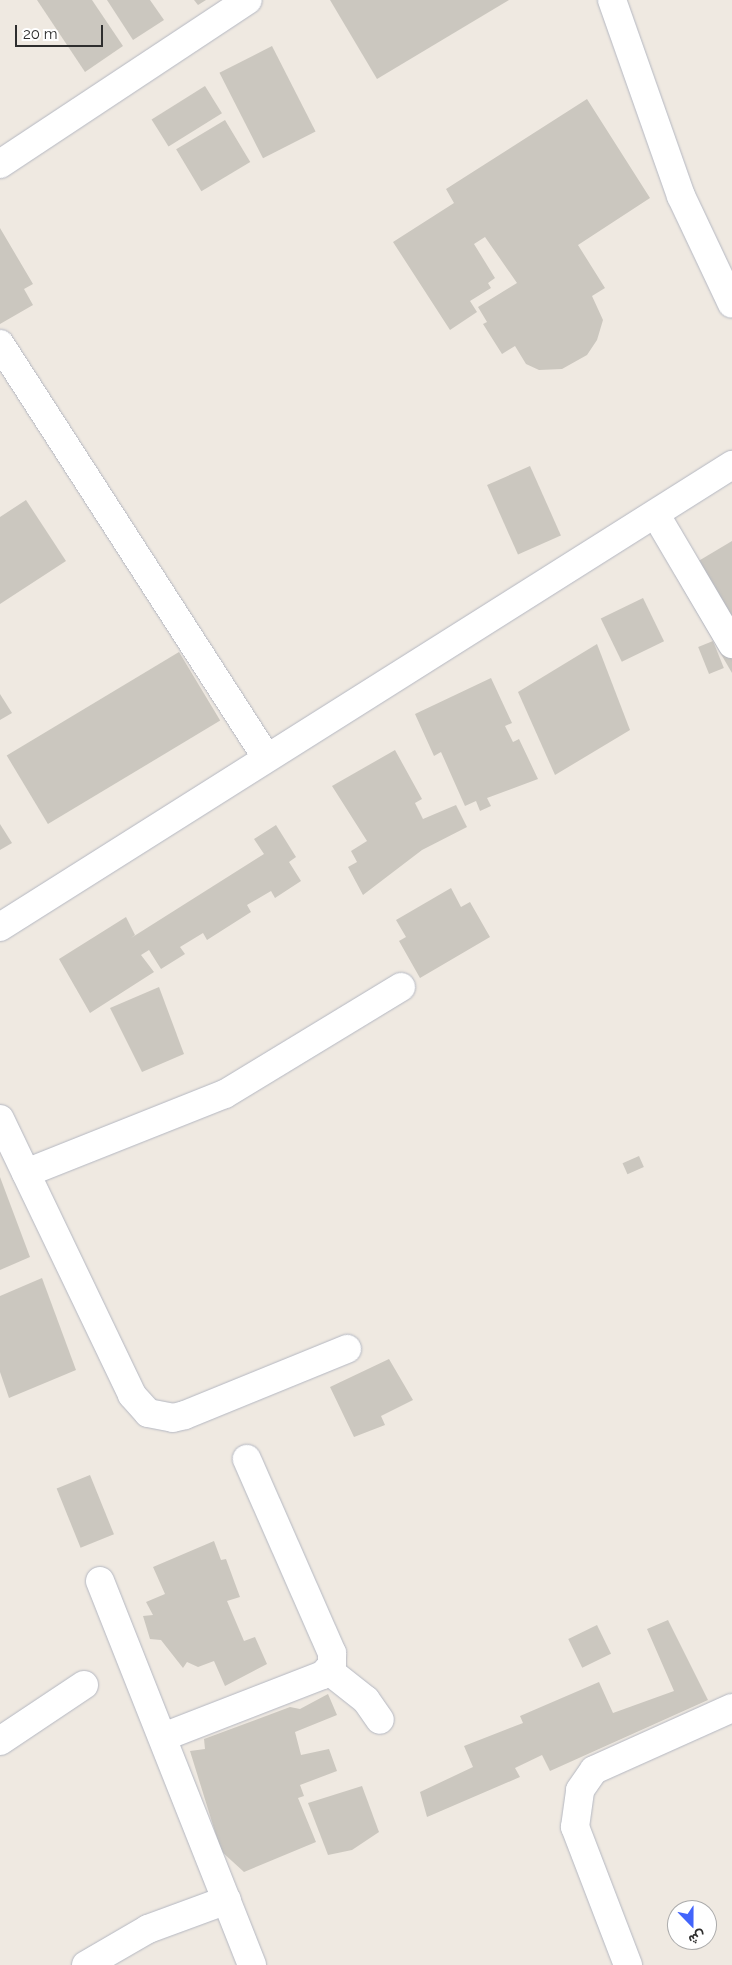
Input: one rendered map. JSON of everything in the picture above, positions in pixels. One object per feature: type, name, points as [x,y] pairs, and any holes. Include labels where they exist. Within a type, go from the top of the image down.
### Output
[{"type":"street","points":[[0,164],[248,0]]},
{"type":"street","points":[[612,0],[681,196],[732,304]]},
{"type":"street","points":[[0,344],[266,757]]},
{"type":"street","points":[[0,927],[266,757],[732,465]]},
{"type":"street","points":[[656,514],[732,644]]},
{"type":"street","points":[[26,1173],[225,1094],[401,987]]},
{"type":"street","points":[[0,1119],[132,1395],[148,1413],[173,1418],[185,1415],[347,1349]]},
{"type":"street","points":[[247,1459],[332,1653],[328,1670]]},
{"type":"street","points":[[100,1581],[252,1965]]},
{"type":"street","points":[[328,1670],[366,1700],[380,1720]]},
{"type":"street","points":[[163,1737],[328,1670]]},
{"type":"street","points":[[0,1741],[84,1685]]},
{"type":"street","points":[[628,1965],[575,1827],[580,1790],[594,1770],[732,1708]]},
{"type":"street","points":[[86,1965],[148,1929],[227,1900]]},
{"type":"building","points":[[37,0],[92,0],[123,46],[85,72]]},
{"type":"building","points":[[107,0],[150,0],[164,20],[133,40]]},
{"type":"building","points":[[194,0],[206,0],[198,5]]},
{"type":"building","points":[[330,0],[509,0],[377,79]]},
{"type":"building","points":[[272,46],[316,132],[263,158],[219,73]]},
{"type":"building","points":[[205,86],[222,113],[169,147],[152,119]]},
{"type":"building","points":[[587,99],[650,198],[578,245],[605,288],[592,296],[603,320],[597,340],[587,355],[562,369],[539,370],[526,364],[515,346],[502,354],[483,324],[487,322],[478,307],[517,283],[485,237],[474,244],[495,278],[488,283],[491,288],[470,301],[477,312],[450,330],[393,242],[454,203],[446,189]]},
{"type":"building","points":[[225,120],[250,162],[201,191],[176,149]]},
{"type":"building","points":[[0,228],[33,284],[24,289],[33,305],[0,324]]},
{"type":"building","points":[[530,466],[561,535],[518,555],[487,485]]},
{"type":"building","points":[[26,500],[66,561],[0,604],[0,517]]},
{"type":"building","points":[[732,541],[732,673],[675,575]]},
{"type":"building","points":[[643,598],[664,641],[622,662],[601,619]]},
{"type":"building","points":[[713,641],[724,668],[709,674],[698,647]]},
{"type":"building","points":[[597,644],[630,730],[555,775],[518,692]]},
{"type":"building","points":[[179,652],[220,721],[48,824],[7,756]]},
{"type":"building","points":[[491,678],[512,723],[505,726],[513,742],[519,739],[538,779],[487,798],[491,806],[480,811],[476,801],[465,806],[441,752],[434,756],[415,714]]},
{"type":"building","points":[[0,694],[12,713],[0,720]]},
{"type":"building","points":[[395,750],[422,799],[415,803],[423,819],[456,805],[467,827],[422,850],[363,895],[348,867],[357,862],[351,851],[367,841],[332,786]]},
{"type":"building","points":[[0,824],[12,843],[0,850]]},
{"type":"building","points":[[276,825],[296,857],[289,862],[301,881],[275,898],[271,891],[247,905],[251,912],[207,940],[203,933],[180,947],[185,954],[161,969],[149,950],[141,955],[154,972],[90,1013],[59,959],[126,917],[135,935],[131,938],[264,854],[254,839]]},
{"type":"building","points":[[451,888],[461,907],[470,902],[490,937],[420,978],[399,941],[406,937],[396,920]]},
{"type":"building","points":[[159,987],[184,1054],[142,1072],[110,1008]]},
{"type":"building","points":[[639,1156],[644,1167],[627,1174],[623,1163]]},
{"type":"building","points":[[0,1177],[30,1257],[0,1270]]},
{"type":"building","points":[[42,1278],[76,1370],[9,1398],[0,1372],[0,1296]]},
{"type":"building","points":[[389,1359],[413,1400],[381,1416],[385,1425],[354,1437],[330,1387]]},
{"type":"building","points":[[90,1475],[114,1534],[81,1548],[57,1488]]},
{"type":"building","points":[[214,1541],[221,1560],[226,1559],[240,1597],[227,1601],[244,1641],[255,1637],[267,1664],[225,1686],[214,1661],[198,1667],[187,1662],[183,1668],[161,1640],[150,1639],[143,1616],[153,1615],[146,1602],[165,1594],[153,1567]]},
{"type":"building","points":[[668,1620],[708,1700],[550,1771],[542,1755],[515,1768],[520,1777],[427,1817],[420,1792],[473,1767],[464,1746],[523,1723],[520,1716],[599,1682],[613,1713],[674,1691],[647,1629]]},
{"type":"building","points":[[597,1625],[611,1654],[582,1668],[568,1639]]},
{"type":"building","points":[[328,1694],[337,1715],[295,1732],[301,1755],[329,1749],[337,1771],[300,1785],[304,1796],[298,1798],[316,1842],[244,1872],[221,1851],[190,1751],[205,1749],[204,1739],[290,1707],[300,1709]]},
{"type":"building","points":[[362,1786],[379,1832],[352,1850],[328,1855],[308,1803]]}]
